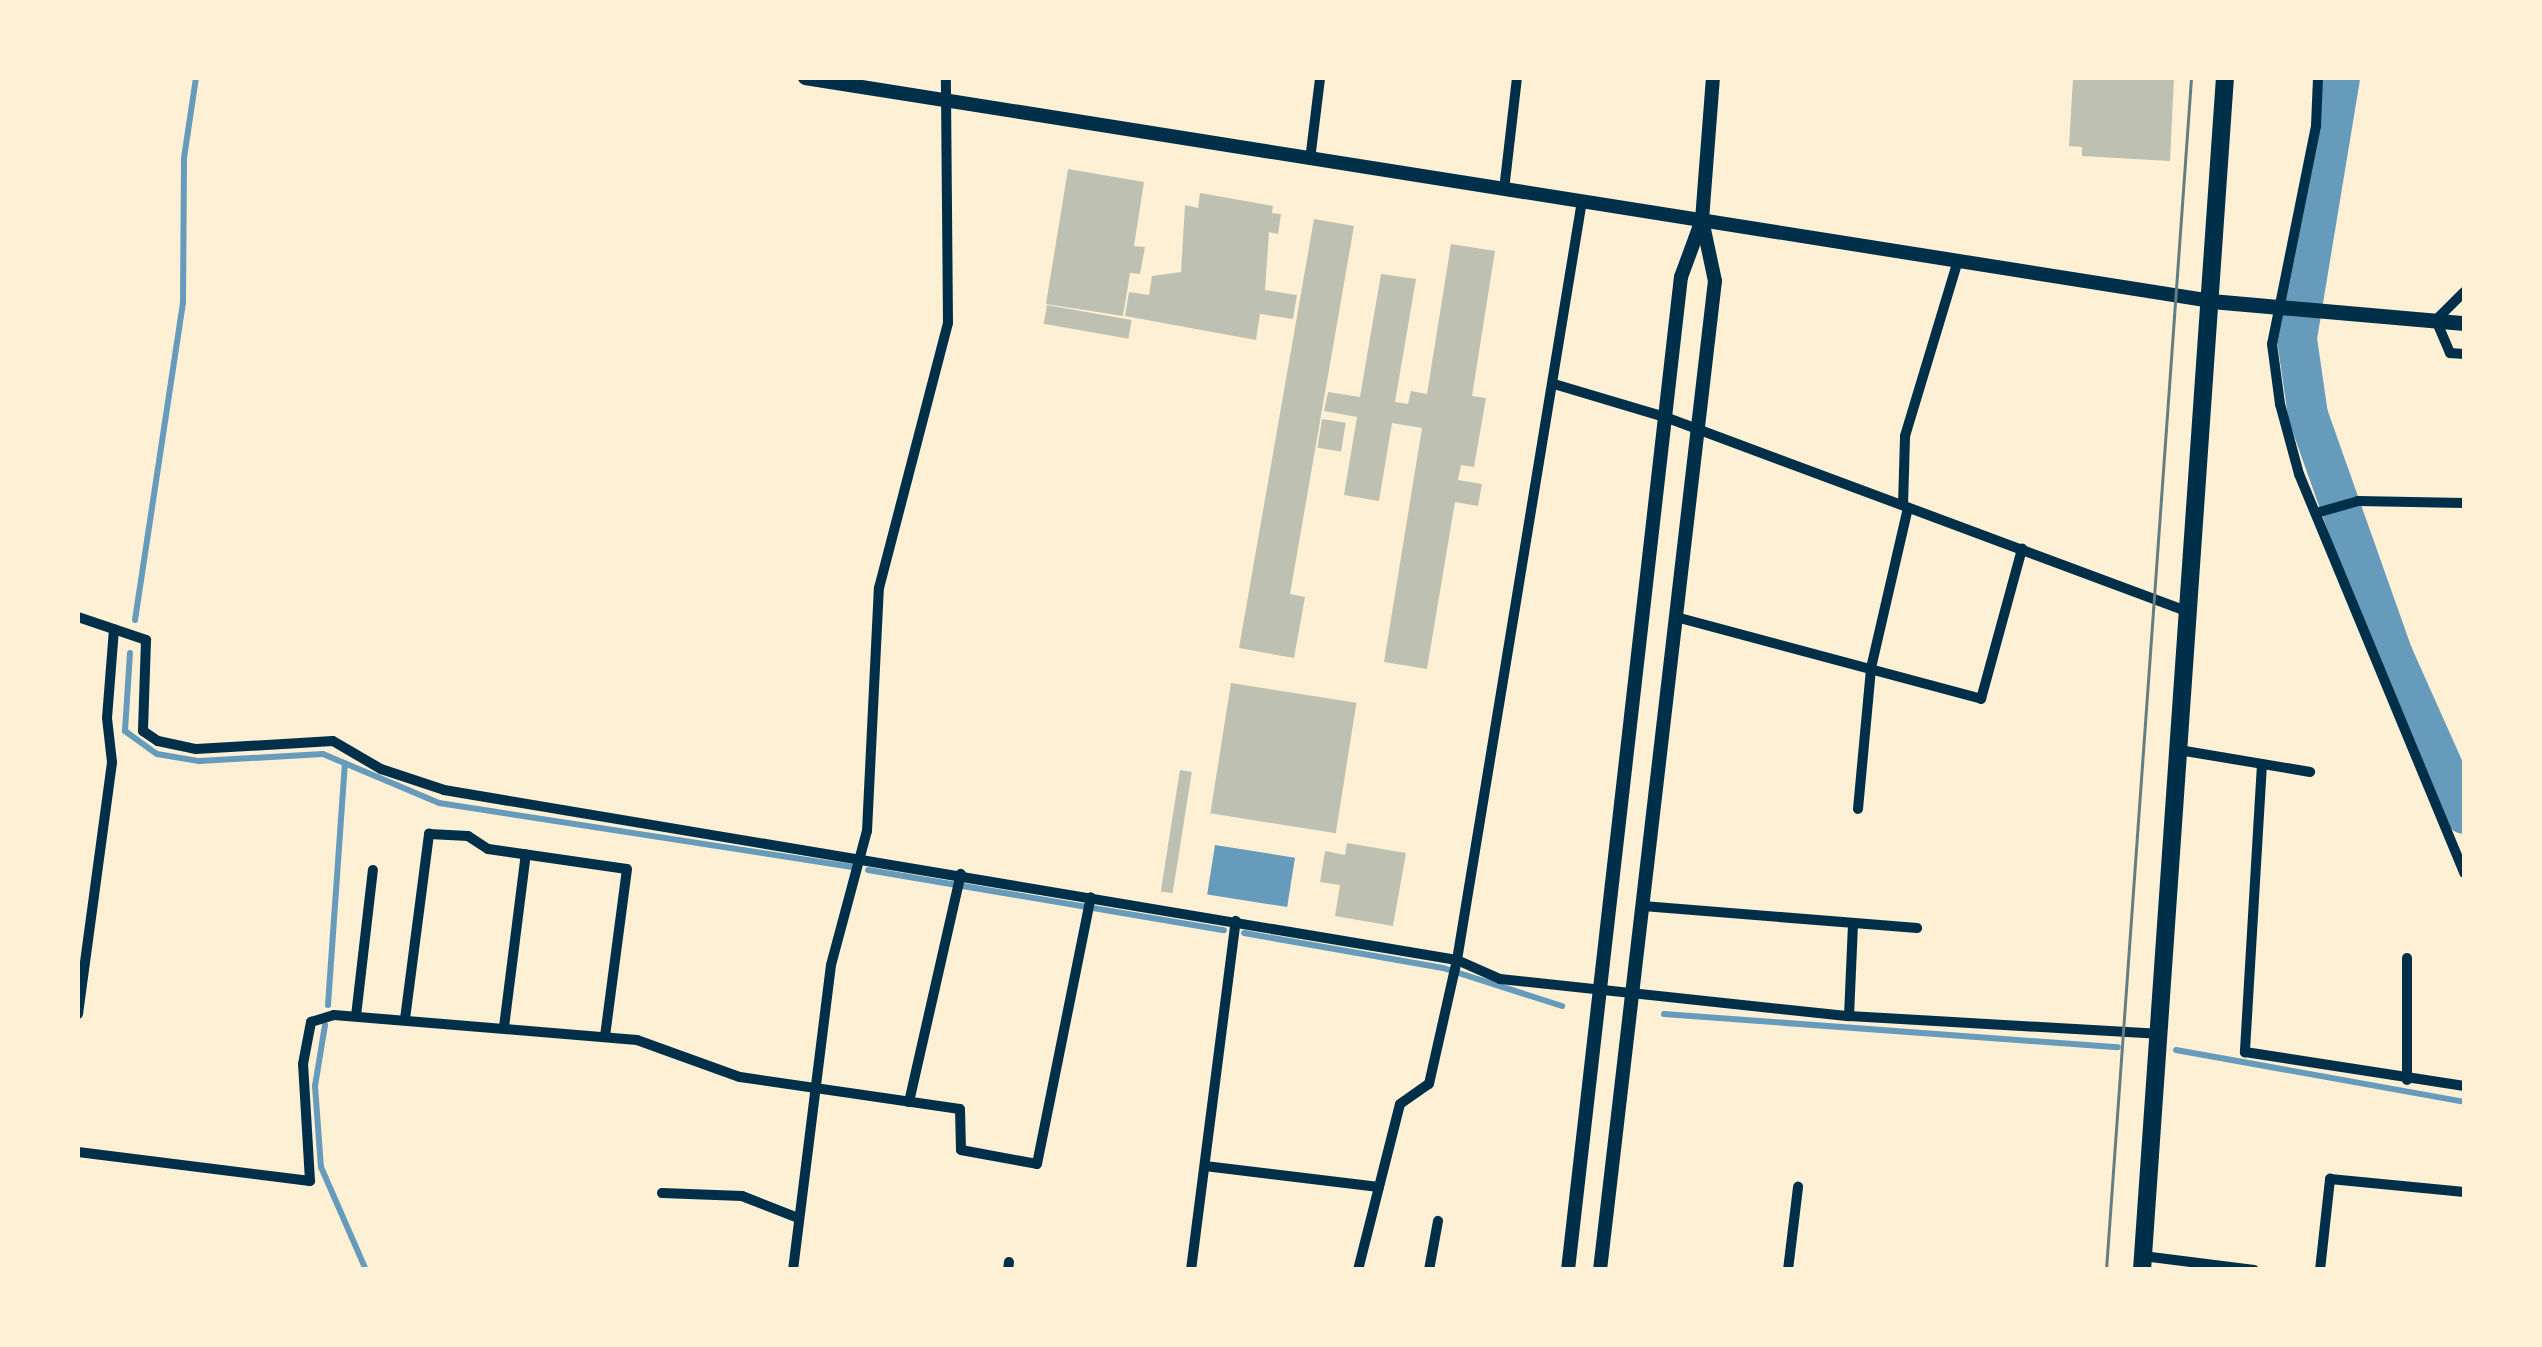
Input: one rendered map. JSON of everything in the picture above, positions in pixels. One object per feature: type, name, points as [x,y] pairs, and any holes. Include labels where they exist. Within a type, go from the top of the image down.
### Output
[{"type":"highway","points":[[2142,1263],[2225,78]]},
{"type":"main road","points":[[2212,301],[2464,323]]},
{"type":"street","points":[[804,78],[2212,301]]},
{"type":"street","points":[[792,1270],[831,965],[864,858],[879,588],[948,322],[946,78]]},
{"type":"street","points":[[1310,160],[1320,78]]},
{"type":"street","points":[[1504,190],[1517,78]]},
{"type":"street","points":[[1568,1270],[1681,277],[1702,220],[1713,78]]},
{"type":"street","points":[[2318,78],[2316,126],[2284,308],[2272,344],[2280,404],[2316,513],[2464,874]]},
{"type":"street","points":[[1358,1270],[1400,1104],[1428,1084],[1458,960],[1582,201]]},
{"type":"street","points":[[1600,1270],[1715,281],[1702,220]]},
{"type":"street","points":[[1858,809],[1871,668],[1906,506],[1905,436],[1958,261]]},
{"type":"street","points":[[2464,292],[2436,320],[2450,353],[2464,354]]},
{"type":"street","points":[[1554,384],[1665,417],[2190,612]]},
{"type":"street","points":[[2316,513],[2358,501],[2464,503]]},
{"type":"street","points":[[1676,617],[1981,699],[2022,549]]},
{"type":"street","points":[[78,617],[146,640],[144,731],[158,742],[196,749],[334,741],[381,769],[444,790],[1458,960],[1500,980],[1632,997],[1849,1016],[2156,1034]]},
{"type":"street","points":[[78,1014],[112,762],[106,718],[114,629]]},
{"type":"street","points":[[2180,750],[2310,772]]},
{"type":"street","points":[[2262,764],[2245,1052],[2464,1086]]},
{"type":"street","points":[[405,1019],[429,834],[468,836],[488,849],[627,870],[605,1034]]},
{"type":"street","points":[[504,1027],[526,854]]},
{"type":"street","points":[[356,1016],[373,870]]},
{"type":"street","points":[[909,1102],[961,874]]},
{"type":"street","points":[[78,1152],[310,1181],[303,1064],[311,1022],[318,1016],[356,1016],[605,1034],[637,1040],[699,1068],[960,1109],[961,1150],[1037,1164],[1091,896]]},
{"type":"street","points":[[1643,906],[1917,928]]},
{"type":"street","points":[[1192,1270],[1236,921]]},
{"type":"street","points":[[1849,1016],[1853,924]]},
{"type":"street","points":[[2406,958],[2407,1080]]},
{"type":"street","points":[[1205,1166],[1379,1187]]},
{"type":"street","points":[[2320,1270],[2330,1179],[2464,1192]]},
{"type":"street","points":[[1788,1270],[1798,1188]]},
{"type":"street","points":[[662,1193],[742,1196],[798,1218]]},
{"type":"street","points":[[1429,1270],[1438,1221]]},
{"type":"street","points":[[2142,1263],[2254,1270]]},
{"type":"water","points":[[1215,845],[1295,858],[1287,907],[1207,894]]},
{"type":"building","points":[[2073,78],[2174,78],[2170,161],[2082,156],[2082,147],[2069,146]]},
{"type":"building","points":[[1068,169],[1144,182],[1134,246],[1145,247],[1140,274],[1130,273],[1123,316],[1046,304]]},
{"type":"building","points":[[1200,193],[1273,206],[1272,213],[1281,214],[1278,234],[1269,232],[1265,290],[1297,295],[1293,319],[1260,314],[1256,340],[1125,316],[1129,292],[1149,295],[1152,276],[1181,272],[1185,205],[1198,208]]},
{"type":"building","points":[[1314,219],[1354,226],[1290,594],[1305,597],[1294,658],[1239,648]]},
{"type":"building","points":[[1451,244],[1495,251],[1472,396],[1486,398],[1474,467],[1461,465],[1458,480],[1482,484],[1478,506],[1455,502],[1427,669],[1384,662],[1422,428],[1392,423],[1379,501],[1344,495],[1357,417],[1324,411],[1328,392],[1360,397],[1381,274],[1416,279],[1395,402],[1408,404],[1411,391],[1427,394]]},
{"type":"building","points":[[1047,305],[1132,320],[1128,339],[1044,324]]},
{"type":"building","points":[[1322,419],[1346,423],[1341,451],[1317,448]]},
{"type":"building","points":[[1231,683],[1356,703],[1336,833],[1210,813]]},
{"type":"building","points":[[1180,770],[1192,772],[1173,893],[1161,891]]},
{"type":"building","points":[[1347,843],[1406,853],[1393,926],[1335,916],[1340,885],[1320,882],[1325,851],[1345,855]]},
{"type":"waterway","points":[[135,620],[183,302],[184,158],[196,78]]},
{"type":"waterway","points":[[2340,78],[2297,339],[2308,415],[2393,655],[2464,814]]},
{"type":"waterway","points":[[130,653],[125,731],[157,754],[199,761],[323,754],[439,803],[854,867]]},
{"type":"waterway","points":[[328,1005],[345,764]]},
{"type":"waterway","points":[[868,870],[1224,930]]},
{"type":"waterway","points":[[1244,933],[1443,968],[1562,1006]]},
{"type":"waterway","points":[[1664,1014],[2118,1047]]},
{"type":"waterway","points":[[325,1025],[315,1086],[321,1167],[366,1270]]},
{"type":"waterway","points":[[2176,1050],[2464,1102]]},
{"type":"tram line","points":[[2106,1270],[2191,78]]}]
